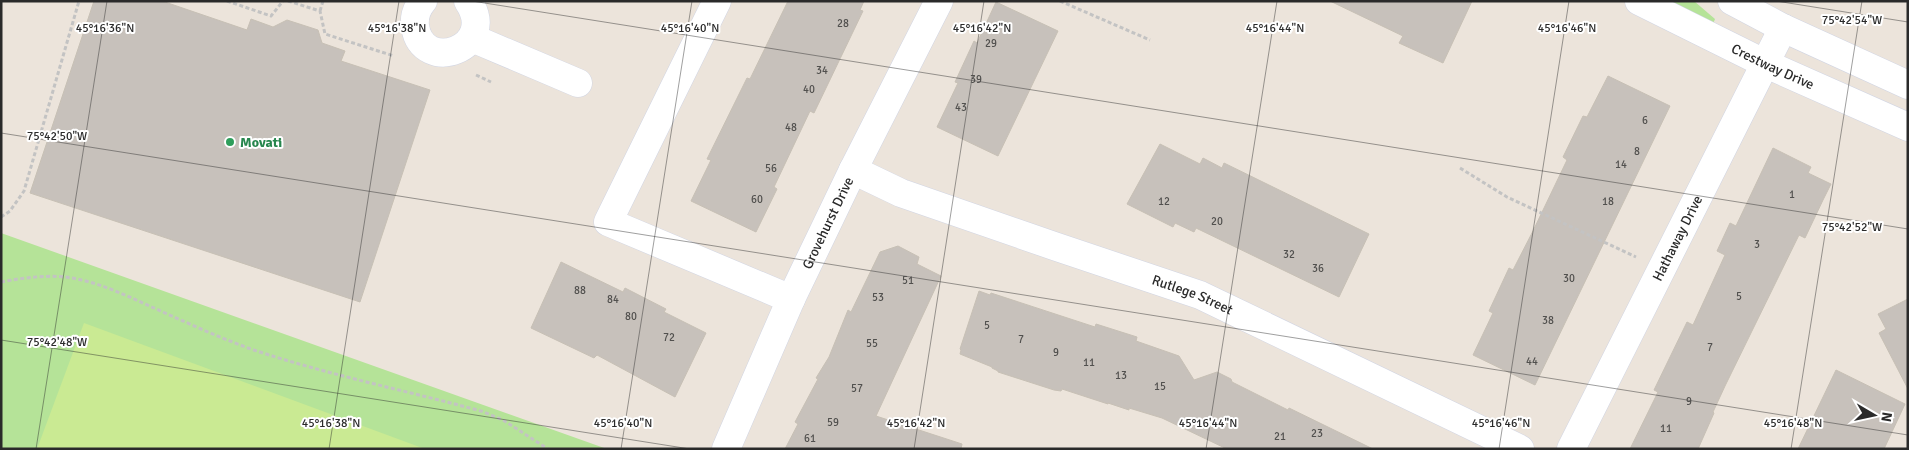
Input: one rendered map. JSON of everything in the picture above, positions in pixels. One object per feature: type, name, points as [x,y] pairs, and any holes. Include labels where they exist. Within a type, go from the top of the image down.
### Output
[{"type":"street","points":[[414,3],[416,34],[424,45],[436,52],[450,53],[462,48],[472,38],[476,24],[474,11],[468,1]]},
{"type":"street","points":[[717,1],[608,222],[791,299]]},
{"type":"street","name":"Grovehurst Drive","points":[[726,449],[791,299],[853,170],[939,1]]},
{"type":"street","name":"Crestway Drive","points":[[1639,1],[1766,64],[1908,127]]},
{"type":"street","points":[[1732,1],[1783,28],[1908,85]]},
{"type":"street","name":"Hathaway Drive","points":[[1571,449],[1783,28]]},
{"type":"street","points":[[472,38],[578,83]]},
{"type":"street","name":"Rutlege Street","points":[[853,170],[901,193],[1200,295],[1520,449]]},
{"type":"path","points":[[1,218],[10,212],[24,191],[79,1]]},
{"type":"path","points":[[227,1],[271,16],[283,1]]},
{"type":"path","points":[[288,1],[320,12]]},
{"type":"path","points":[[324,1],[320,12],[325,34],[398,58]]},
{"type":"path","points":[[1060,1],[1150,40]]},
{"type":"path","points":[[469,71],[491,82]]},
{"type":"path","points":[[1460,168],[1507,196],[1662,269]]},
{"type":"path","points":[[1,282],[25,277],[50,276],[76,279],[107,287],[200,329],[248,348],[296,363],[481,411],[503,420],[548,449]]},
{"type":"green space","points":[[1665,1],[1694,1],[1715,19],[1713,24]]},
{"type":"green space","points":[[1,233],[607,449],[1,449]]},
{"type":"green space","points":[[84,323],[425,449],[37,449]]},
{"type":"building","name":"Movati","points":[[94,1],[162,1],[247,30],[251,19],[273,27],[287,20],[318,30],[322,43],[345,51],[341,61],[430,90],[360,302],[30,193]]},
{"type":"building","points":[[788,1],[864,1],[860,10],[863,11],[814,113],[810,111],[774,187],[777,189],[756,232],[691,201],[711,160],[707,159],[747,78],[750,79]]},
{"type":"building","points":[[1330,1],[1472,1],[1443,63],[1399,43],[1403,36]]},
{"type":"building","points":[[996,2],[1058,31],[998,156],[937,127],[958,83],[955,82],[974,41],[977,43]]},
{"type":"building","points":[[1608,76],[1670,106],[1535,385],[1473,355],[1493,313],[1489,311],[1509,268],[1513,270],[1567,160],[1563,157],[1583,116],[1587,117]]},
{"type":"building","points":[[1160,144],[1200,164],[1203,158],[1222,168],[1224,163],[1369,234],[1339,297],[1196,228],[1194,232],[1175,223],[1173,227],[1127,204]]},
{"type":"building","points":[[1773,148],[1811,167],[1808,173],[1831,184],[1805,238],[1799,235],[1725,386],[1698,449],[1630,449],[1658,392],[1654,390],[1687,322],[1693,325],[1725,255],[1717,251],[1730,223],[1736,226]]},
{"type":"building","points":[[898,246],[919,257],[917,264],[941,276],[876,416],[962,444],[961,449],[785,449],[798,424],[795,422],[818,379],[816,378],[829,357],[848,310],[851,312],[880,252]]},
{"type":"building","points":[[561,262],[623,292],[625,288],[666,309],[664,312],[706,333],[675,397],[597,355],[594,358],[531,328]]},
{"type":"building","points":[[979,291],[990,295],[991,293],[1095,327],[1096,324],[1137,337],[1136,341],[1179,356],[1194,380],[1217,372],[1231,379],[1232,382],[1288,410],[1289,408],[1373,449],[1227,449],[1162,418],[1108,404],[1062,389],[1061,391],[1054,390],[998,372],[992,367],[960,354]]},
{"type":"building","points":[[1908,299],[1908,389],[1879,333],[1886,329],[1878,314]]},
{"type":"building","points":[[1836,370],[1905,404],[1884,449],[1798,449]]},
{"type":"place","name":"Movati","points":[[230,142]]}]
